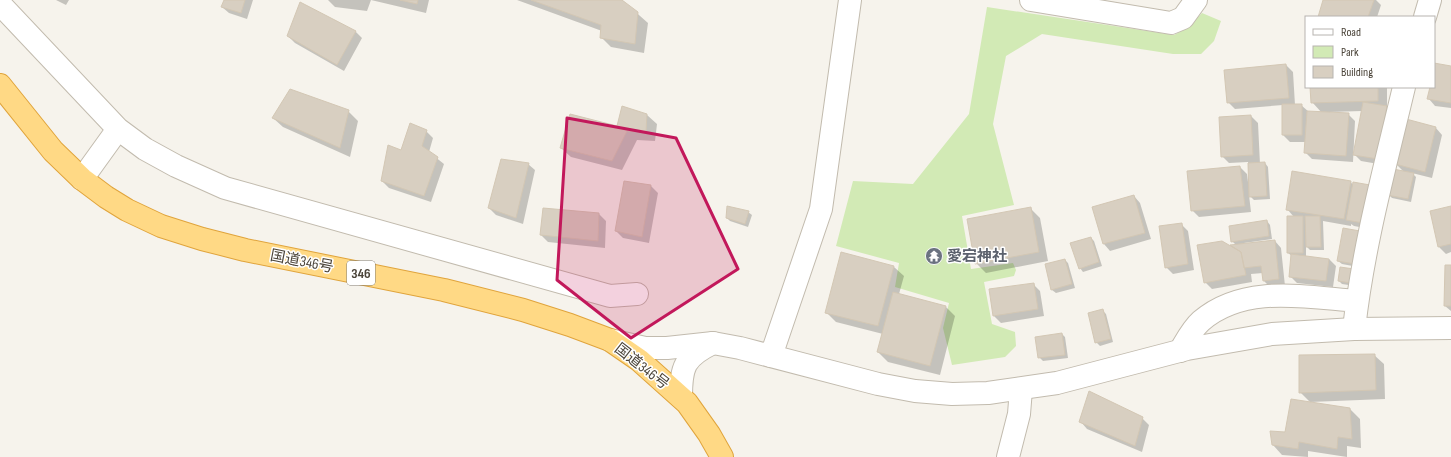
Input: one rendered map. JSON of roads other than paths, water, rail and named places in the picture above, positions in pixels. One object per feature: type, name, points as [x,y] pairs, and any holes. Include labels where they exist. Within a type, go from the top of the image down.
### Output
[{"type":"highway","name":"国道346号","points":[[0,85],[53,151],[82,179],[106,197],[127,210],[162,226],[202,239],[244,250],[444,290],[523,310],[610,340],[639,360],[687,403],[722,457]]},
{"type":"street","points":[[771,356],[821,210],[850,0]]},
{"type":"street","points":[[1031,0],[1171,23],[1183,18],[1196,0]]},
{"type":"street","points":[[1425,16],[1430,0]]},
{"type":"street","points":[[0,4],[118,129],[145,149],[176,166],[225,188],[610,296],[637,294]]},
{"type":"street","points":[[1354,329],[1357,301],[1373,215],[1404,88]]},
{"type":"street","points":[[82,179],[118,129]]},
{"type":"street","points":[[1180,351],[1200,322],[1217,310],[1239,300],[1263,296],[1291,296],[1357,301]]},
{"type":"street","points":[[610,340],[645,348],[667,348],[713,343],[740,348],[878,384],[915,391],[952,394],[988,393],[1057,383],[1180,351],[1272,334],[1354,329],[1451,328]]},
{"type":"street","points":[[681,397],[681,383],[687,360],[699,350],[713,343]]},
{"type":"street","points":[[1008,457],[1019,414],[1021,389]]},
{"type":"place","name":"愛宕神社","points":[[934,256]]}]
